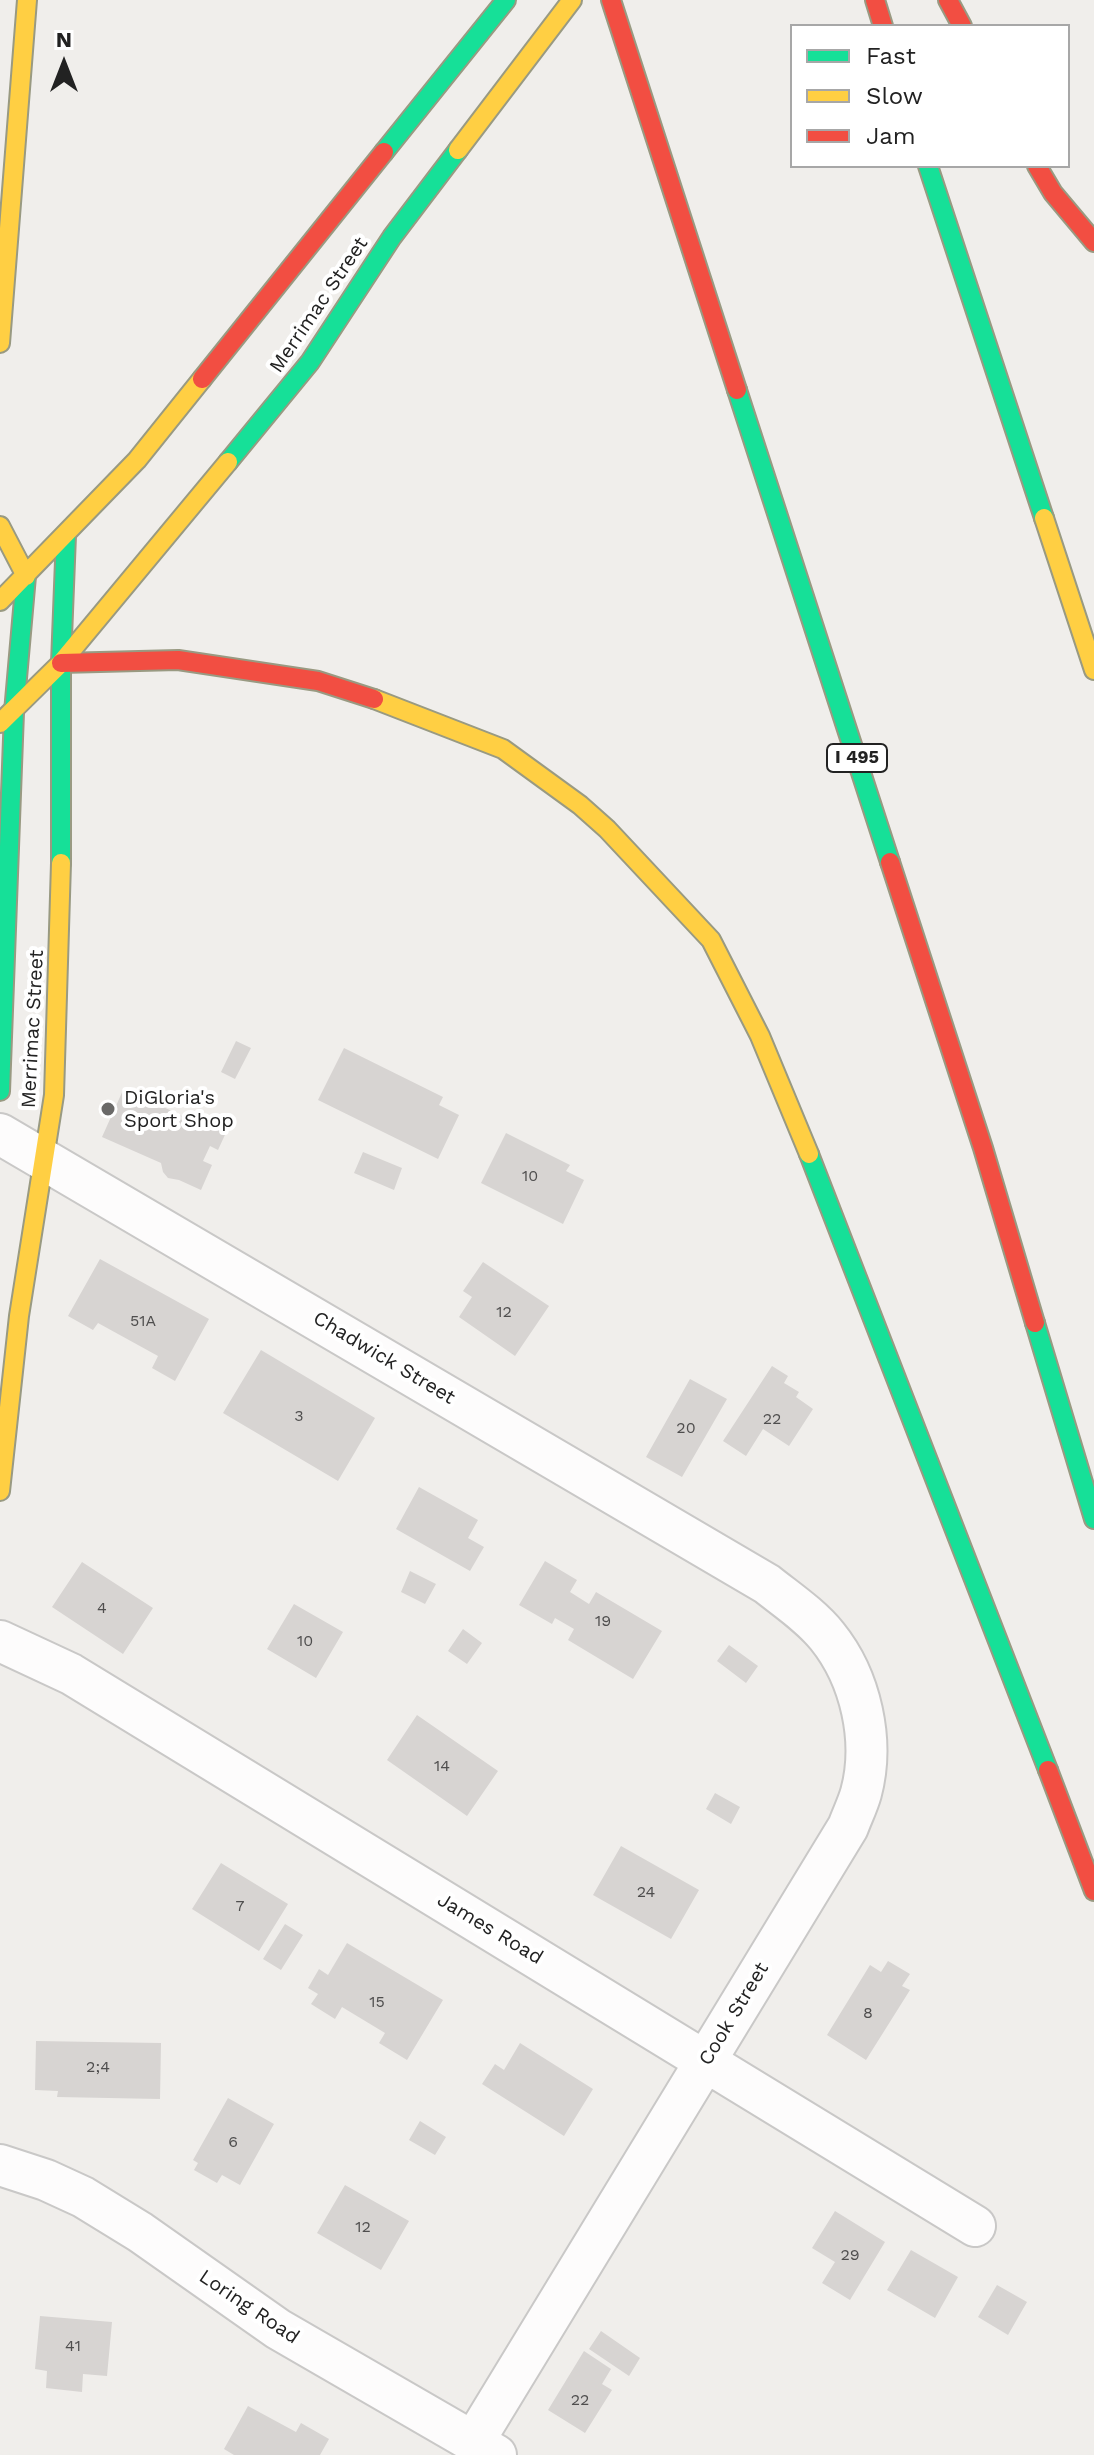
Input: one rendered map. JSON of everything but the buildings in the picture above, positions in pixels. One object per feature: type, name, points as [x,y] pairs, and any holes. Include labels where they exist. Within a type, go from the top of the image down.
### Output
[{"type":"main road","points":[[0,343],[27,0]]},
{"type":"main road","name":"Merrimac Street","points":[[0,1091],[7,718],[26,576],[137,460],[506,0]]},
{"type":"main road","name":"Merrimac Street","points":[[7,718],[61,663],[310,362],[392,237],[572,0]]},
{"type":"main road","name":"I 495","points":[[611,0],[978,1133],[1094,1519]]},
{"type":"main road","points":[[875,0],[882,24]]},
{"type":"main road","points":[[948,0],[961,24]]},
{"type":"main road","points":[[929,168],[1094,670]]},
{"type":"main road","points":[[1038,168],[1053,193],[1094,242]]},
{"type":"main road","points":[[0,526],[26,576],[0,601]]},
{"type":"main road","name":"Merrimac Street","points":[[0,1491],[19,1316],[54,1095],[66,535]]},
{"type":"main road","points":[[61,663],[178,660],[318,681],[372,698],[503,749],[580,805],[607,829],[711,940],[760,1036],[835,1219],[1094,1891]]},
{"type":"street","name":"Chadwick Street","points":[[0,1134],[44,1157],[767,1584]]},
{"type":"street","name":"Cook Street","points":[[485,2448],[705,2061],[848,1827],[861,1792],[867,1752],[863,1712],[848,1672],[827,1636],[767,1584]]},
{"type":"street","name":"James Road","points":[[0,1641],[71,1674],[975,2226]]},
{"type":"street","name":"Loring Road","points":[[0,2165],[46,2180],[83,2197],[140,2232],[278,2329],[485,2448]]},
{"type":"traffic: fast","points":[[384,152],[506,0]]},
{"type":"traffic: fast","points":[[228,462],[310,362],[392,237],[458,150]]},
{"type":"traffic: fast","points":[[929,168],[1044,518]]},
{"type":"traffic: fast","points":[[737,390],[890,862]]},
{"type":"traffic: fast","points":[[61,863],[61,663],[66,535]]},
{"type":"traffic: fast","points":[[0,1091],[14,712],[26,576]]},
{"type":"traffic: fast","points":[[809,1154],[1048,1770]]},
{"type":"traffic: fast","points":[[1035,1323],[1094,1519]]},
{"type":"traffic: slow","points":[[0,343],[27,0]]},
{"type":"traffic: slow","points":[[458,150],[572,0]]},
{"type":"traffic: slow","points":[[0,601],[137,460],[202,379]]},
{"type":"traffic: slow","points":[[0,723],[61,663],[228,462]]},
{"type":"traffic: slow","points":[[1044,518],[1094,670]]},
{"type":"traffic: slow","points":[[0,526],[26,576]]},
{"type":"traffic: slow","points":[[374,699],[503,749],[580,805],[607,829],[711,940],[760,1036],[809,1154]]},
{"type":"traffic: slow","points":[[0,1491],[19,1316],[54,1095],[61,863]]},
{"type":"traffic: jam","points":[[611,0],[737,390]]},
{"type":"traffic: jam","points":[[875,0],[882,24]]},
{"type":"traffic: jam","points":[[948,0],[961,24]]},
{"type":"traffic: jam","points":[[202,379],[384,152]]},
{"type":"traffic: jam","points":[[1038,168],[1053,193],[1094,242]]},
{"type":"traffic: jam","points":[[61,663],[178,660],[318,681],[374,699]]},
{"type":"traffic: jam","points":[[890,862],[983,1148],[1035,1323]]},
{"type":"traffic: jam","points":[[1048,1770],[1094,1891]]},
{"type":"place","name":"DiGloria's Sport Shop","points":[[108,1109]]}]
